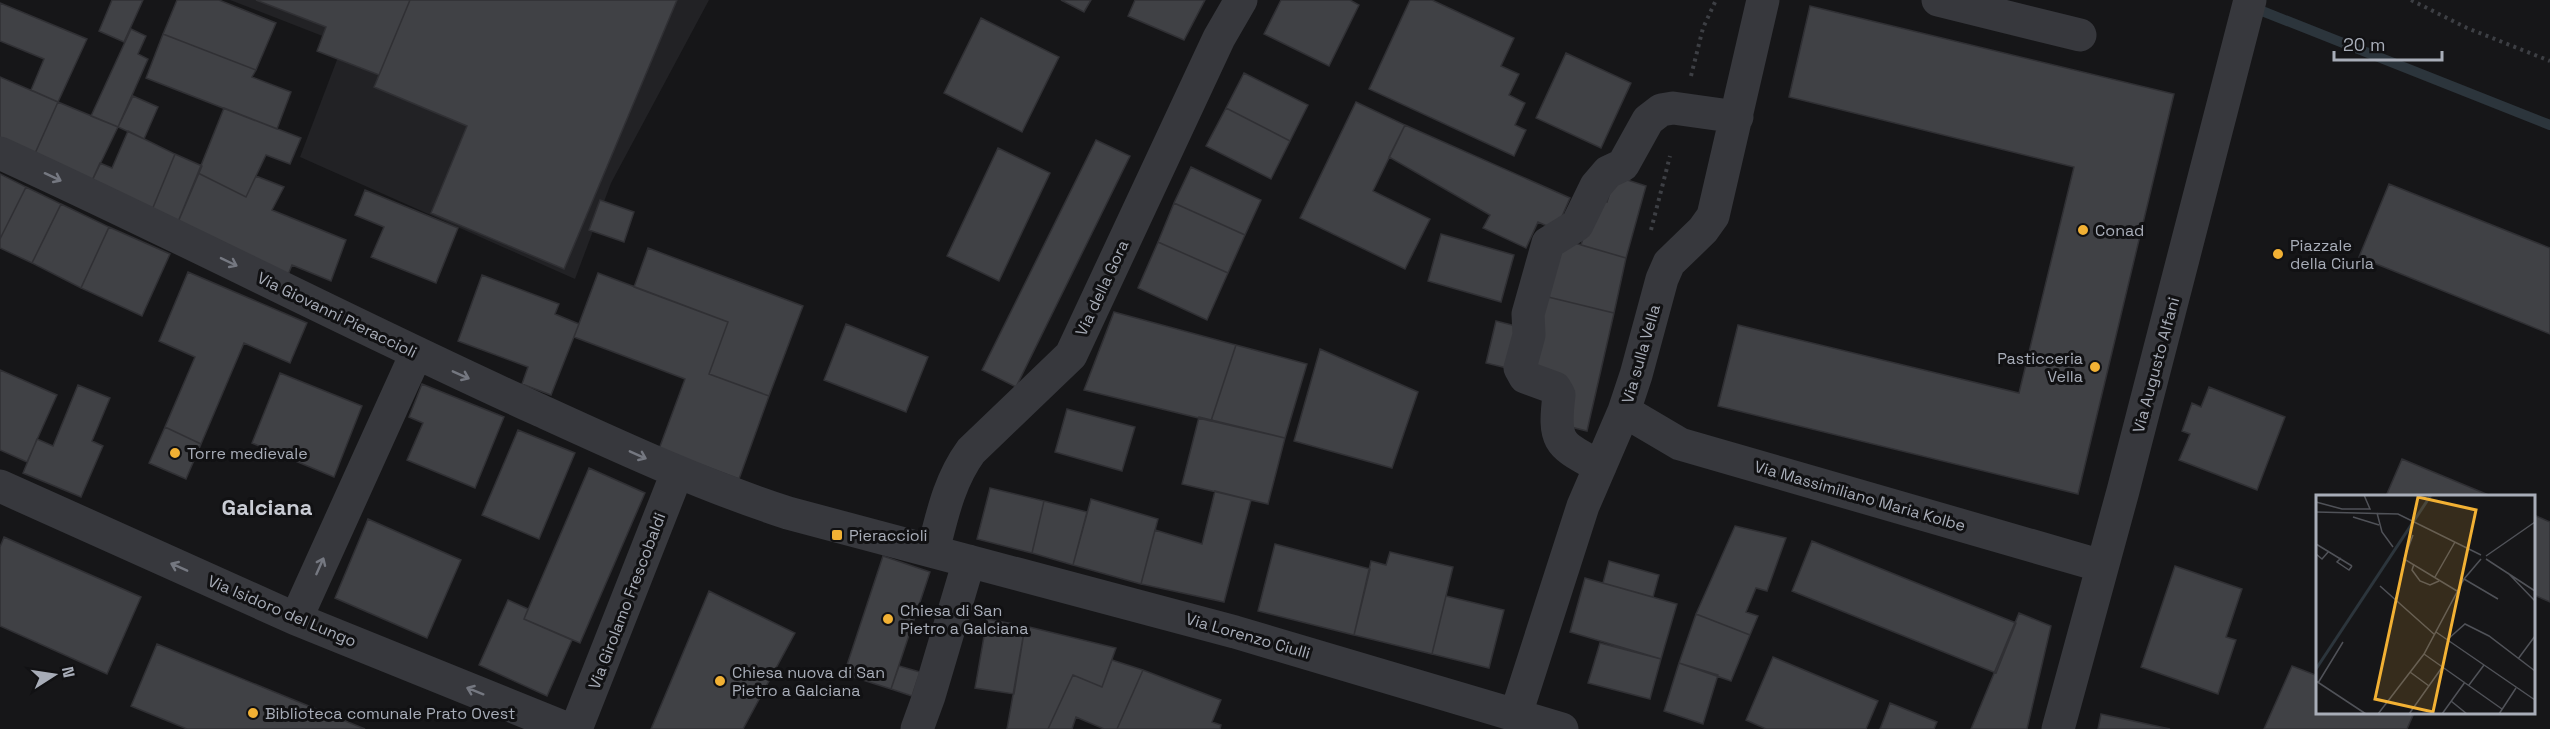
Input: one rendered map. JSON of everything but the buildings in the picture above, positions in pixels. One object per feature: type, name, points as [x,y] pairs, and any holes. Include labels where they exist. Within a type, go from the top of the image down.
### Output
[{"type":"street","name":"Via della Gora","points":[[933,551],[949,491],[971,451],[1071,355],[1219,38],[1241,0]]},
{"type":"street","name":"Via sulla Vella","points":[[1516,714],[1583,506],[1624,411],[1666,271],[1675,257],[1703,230],[1713,216],[1763,0]]},
{"type":"street","points":[[1938,0],[2080,35]]},
{"type":"street","name":"Via Augusto Alfani","points":[[2058,729],[2250,0]]},
{"type":"street","points":[[1600,467],[1565,447],[1555,425],[1559,395],[1555,388],[1525,377],[1520,368],[1529,335],[1528,314],[1548,243],[1577,225],[1596,186],[1608,172],[1623,165],[1648,120],[1661,110],[1673,108],[1737,117]]},
{"type":"street","name":"Via Giovanni Pieraccioli","points":[[0,153],[119,207],[416,354],[677,473],[788,513],[933,551]]},
{"type":"street","points":[[296,619],[416,354]]},
{"type":"street","name":"Via Massimiliano Maria Kolbe","points":[[1624,411],[1680,444],[2102,566]]},
{"type":"street","name":"Via Girolamo Frescobaldi","points":[[576,729],[677,473]]},
{"type":"street","name":"Via Isidoro del Lungo","points":[[0,486],[296,619],[568,729]]},
{"type":"street","name":"Via Lorenzo Ciulli","points":[[933,551],[1234,632],[1562,729]]},
{"type":"street","points":[[917,729],[969,561]]},
{"type":"path","points":[[2411,0],[2468,28],[2550,61]]},
{"type":"shaded area","points":[[230,0],[709,0],[611,183],[575,279],[300,157],[343,44]]},
{"type":"waterway","points":[[2252,7],[2550,125]]},
{"type":"place","name":"Conad","points":[[2083,230]]},
{"type":"place","name":"Piazzale della Ciurla","points":[[2278,254]]},
{"type":"place","name":"Pasticceria Vella","points":[[2095,367]]},
{"type":"place","name":"Torre medievale","points":[[175,453]]},
{"type":"place","name":"Pieraccioli","points":[[837,535]]},
{"type":"place","name":"Chiesa di San Pietro a Galciana","points":[[888,619]]},
{"type":"place","name":"Chiesa nuova di San Pietro a Galciana","points":[[720,681]]},
{"type":"place","name":"Biblioteca comunale Prato Ovest","points":[[253,713]]},
{"type":"district","name":"Galciana","points":[[267,507]]}]
